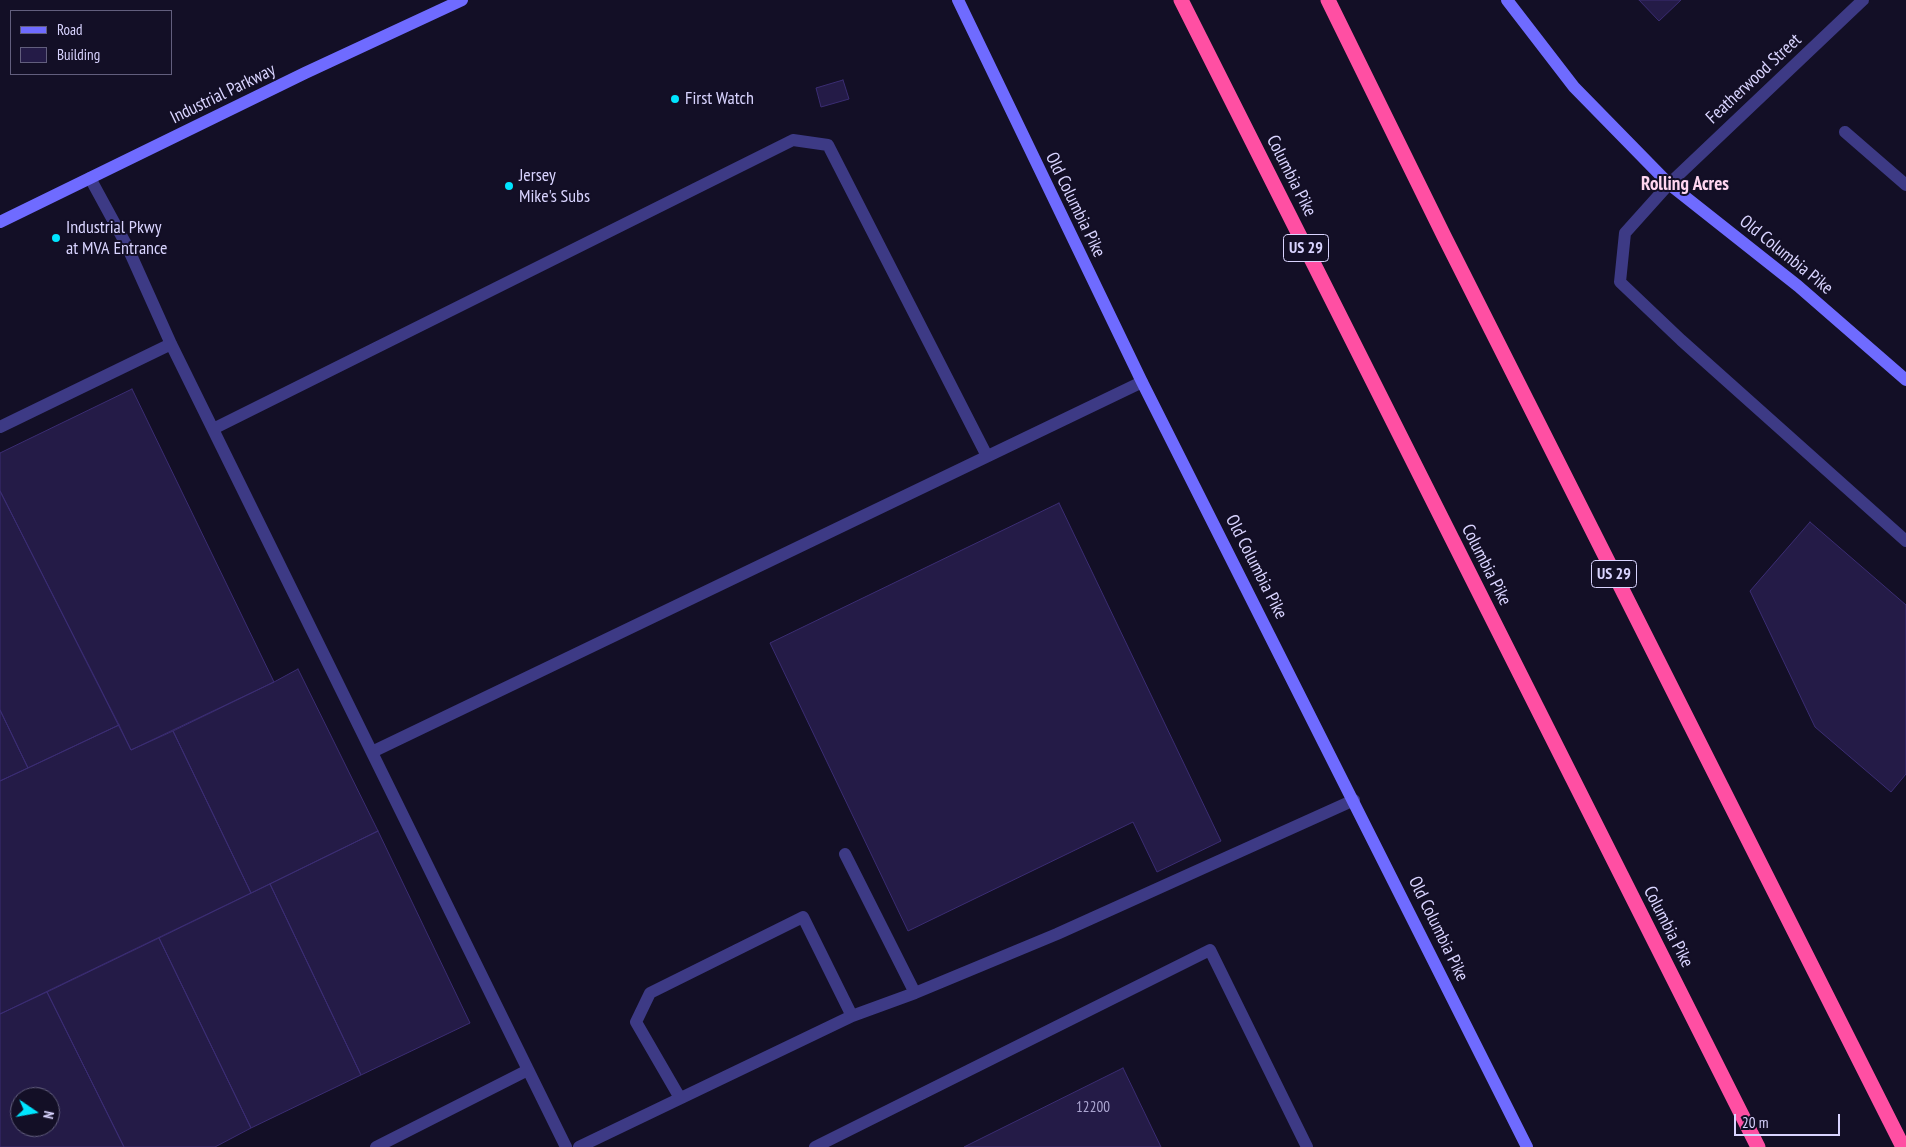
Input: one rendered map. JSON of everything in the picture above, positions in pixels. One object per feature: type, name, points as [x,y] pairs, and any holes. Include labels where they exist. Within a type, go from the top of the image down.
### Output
[{"type":"highway","name":"Columbia Pike","points":[[1181,0],[1758,1147]]},
{"type":"highway","name":"US 29","points":[[1328,0],[1444,236],[1904,1147]]},
{"type":"street","name":"Industrial Parkway","points":[[0,222],[305,73],[462,0]]},
{"type":"street","name":"Old Columbia Pike","points":[[958,0],[1142,382],[1527,1147]]},
{"type":"street","name":"Old Columbia Pike","points":[[1507,0],[1574,88],[1669,184],[1798,286],[1906,380]]},
{"type":"street","name":"Featherwood Street","points":[[1863,0],[1669,184],[1624,233],[1620,282],[1681,340],[1906,541]]},
{"type":"street","points":[[1846,132],[1906,185]]},
{"type":"street","points":[[213,429],[793,140],[828,145],[987,456]]},
{"type":"street","points":[[90,178],[127,246],[171,344],[566,1147]]},
{"type":"street","points":[[0,427],[171,344]]},
{"type":"street","points":[[372,752],[1142,382]]},
{"type":"street","points":[[579,1147],[852,1016],[915,993],[1057,934],[1354,800]]},
{"type":"street","points":[[845,854],[915,993]]},
{"type":"street","points":[[680,1098],[636,1022],[650,993],[804,917],[852,1016]]},
{"type":"street","points":[[816,1147],[1210,950],[1308,1147]]},
{"type":"street","points":[[376,1147],[528,1070]]},
{"type":"building","points":[[1639,0],[1681,0],[1659,21]]},
{"type":"building","points":[[843,80],[849,99],[821,107],[816,88]]},
{"type":"building","points":[[132,389],[274,682],[131,750],[0,491],[0,453]]},
{"type":"building","points":[[0,491],[119,725],[28,768],[0,710]]},
{"type":"building","points":[[1059,503],[1221,841],[1157,872],[1133,822],[908,931],[770,643]]},
{"type":"building","points":[[1810,522],[1906,605],[1906,774],[1891,792],[1815,727],[1750,591]]},
{"type":"building","points":[[298,669],[378,831],[251,893],[173,731]]},
{"type":"building","points":[[0,710],[28,768],[0,781]]},
{"type":"building","points":[[119,725],[131,750],[173,731],[251,893],[0,1014],[0,781]]},
{"type":"building","points":[[378,831],[470,1023],[361,1075],[270,884]]},
{"type":"building","points":[[270,884],[361,1075],[251,1128],[159,938]]},
{"type":"building","points":[[159,938],[251,1128],[215,1147],[124,1147],[47,992]]},
{"type":"building","points":[[47,992],[124,1147],[0,1147],[0,1014]]},
{"type":"building","points":[[1123,1068],[1161,1147],[964,1147]]},
{"type":"place","name":"First Watch","points":[[675,99]]},
{"type":"place","name":"Jersey Mike's Subs","points":[[509,186]]},
{"type":"place","name":"Industrial Pkwy at MVA Entrance","points":[[56,238]]},
{"type":"district","name":"Rolling Acres","points":[[1685,185]]}]
